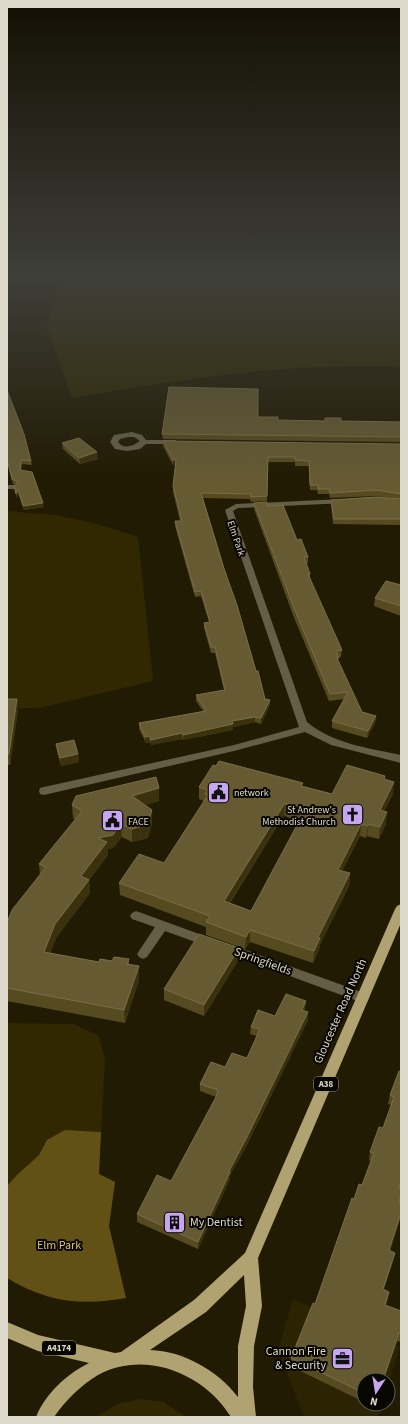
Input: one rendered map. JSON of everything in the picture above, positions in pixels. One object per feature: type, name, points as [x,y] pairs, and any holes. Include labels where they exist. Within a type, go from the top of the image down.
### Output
[{"type":"main road","name":"Gloucester Road North","points":[[44,1417],[52,1402],[80,1376],[121,1358],[200,1306],[250,1258],[401,909]]},
{"type":"main road","name":"Gloucester Road North","points":[[248,1417],[245,1387],[246,1346],[254,1306],[250,1258]]},
{"type":"main road","name":"A4174","points":[[7,1330],[38,1343],[121,1358]]},
{"type":"main road","points":[[121,1358],[159,1356],[188,1365],[215,1383],[236,1408],[240,1417]]},
{"type":"street","points":[[144,442],[181,442]]},
{"type":"street","name":"Elm Park","points":[[306,728],[299,718],[229,510],[236,506],[352,500]]},
{"type":"street","points":[[44,791],[227,750],[306,728],[326,739],[401,759]]},
{"type":"street","name":"Springfields","points":[[136,916],[363,998]]},
{"type":"street","points":[[143,954],[163,925]]},
{"type":"shaded area","points":[[293,1299],[400,1347],[392,1372],[356,1372],[356,1412],[380,1412],[378,1417],[304,1417],[278,1350]]},
{"type":"green space","points":[[53,344],[401,344],[401,367],[359,366],[277,370],[154,384],[72,398]]},
{"type":"green space","points":[[7,511],[55,515],[94,523],[138,537],[153,681],[39,708],[7,708]]},
{"type":"green space","name":"Elm Park","points":[[7,1023],[73,1024],[98,1035],[105,1058],[99,1174],[115,1182],[109,1226],[126,1298],[94,1302],[65,1300],[36,1292],[7,1278]]},
{"type":"green space","points":[[65,1130],[101,1132],[99,1174],[115,1182],[109,1226],[126,1298],[94,1302],[65,1300],[36,1292],[7,1278],[7,1186],[39,1155],[47,1140]]},
{"type":"green space","points":[[140,1399],[163,1402],[187,1417],[96,1417],[117,1404]]},
{"type":"building","points":[[169,387],[258,389],[258,417],[278,417],[278,420],[325,421],[325,418],[341,418],[341,421],[401,422],[401,437],[162,434]]},
{"type":"building","points":[[7,390],[24,434],[31,461],[21,460],[20,470],[32,472],[43,503],[23,506],[18,489],[16,494],[14,486],[19,482],[12,479],[7,459]]},
{"type":"building","points":[[79,438],[97,452],[79,458],[62,443]]},
{"type":"building","points":[[163,441],[401,444],[401,494],[376,490],[330,493],[329,489],[318,489],[318,485],[310,485],[309,461],[295,460],[295,457],[268,457],[267,496],[251,497],[250,494],[201,493],[224,569],[237,605],[256,671],[258,671],[265,699],[270,700],[261,718],[255,717],[232,721],[233,724],[183,735],[182,733],[151,740],[149,736],[145,737],[139,723],[206,711],[196,695],[225,690],[215,647],[211,647],[204,623],[210,622],[201,591],[195,592],[175,521],[182,521],[173,486],[176,460],[173,460]]},
{"type":"building","points":[[376,497],[401,499],[401,519],[334,519],[331,500]]},
{"type":"building","points":[[267,502],[267,506],[283,505],[297,540],[301,539],[308,557],[304,557],[310,574],[308,574],[342,650],[336,651],[339,658],[337,658],[362,712],[376,716],[368,731],[332,721],[348,692],[330,694],[294,608],[254,503]]},
{"type":"building","points":[[386,581],[401,585],[401,606],[375,598]]},
{"type":"building","points":[[7,699],[17,699],[9,754],[7,754]]},
{"type":"building","points":[[74,740],[78,754],[60,758],[56,744]]},
{"type":"building","points":[[219,761],[303,783],[301,786],[332,794],[347,765],[385,776],[384,779],[394,782],[380,810],[387,812],[380,827],[369,824],[368,826],[361,824],[338,870],[350,873],[318,937],[320,938],[314,951],[250,930],[246,937],[206,922],[210,916],[119,883],[139,854],[164,863],[208,795],[205,794],[208,790],[199,787],[213,765],[216,766]],"holes":[[[285,803],[303,814],[251,911],[224,901]]]},
{"type":"building","points":[[156,777],[159,788],[132,796],[152,810],[147,825],[132,829],[121,824],[113,835],[98,838],[107,842],[81,876],[89,880],[55,924],[44,952],[99,962],[100,959],[112,961],[114,957],[129,959],[127,964],[139,966],[124,1010],[7,988],[7,923],[12,910],[46,867],[39,864],[82,811],[72,805],[76,796]]},
{"type":"building","points":[[199,934],[239,948],[204,1005],[164,989]]},
{"type":"building","points":[[286,994],[306,1001],[302,1010],[308,1012],[229,1171],[230,1172],[198,1242],[137,1214],[157,1175],[171,1181],[216,1097],[218,1090],[200,1084],[211,1062],[225,1067],[232,1053],[247,1058],[260,1029],[251,1027],[258,1010],[275,1016]]},
{"type":"building","points":[[399,1071],[401,1072],[401,1182],[399,1188],[401,1189],[401,1195],[399,1202],[401,1203],[401,1213],[389,1250],[395,1253],[383,1289],[389,1292],[385,1305],[401,1311],[401,1333],[399,1333],[386,1372],[356,1372],[356,1389],[291,1358],[313,1303],[315,1304],[352,1198],[354,1199],[359,1184],[362,1185],[374,1153],[370,1152],[379,1127],[383,1128],[394,1097],[390,1095]]},
{"type":"place","name":"network","points":[[219,792]]},
{"type":"place","name":"St Andrew's Methodist Church","points":[[352,815]]},
{"type":"place","name":"FACE","points":[[113,821]]},
{"type":"place","name":"My Dentist","points":[[174,1222]]},
{"type":"place","name":"Cannon Fire & Security","points":[[342,1358]]}]
